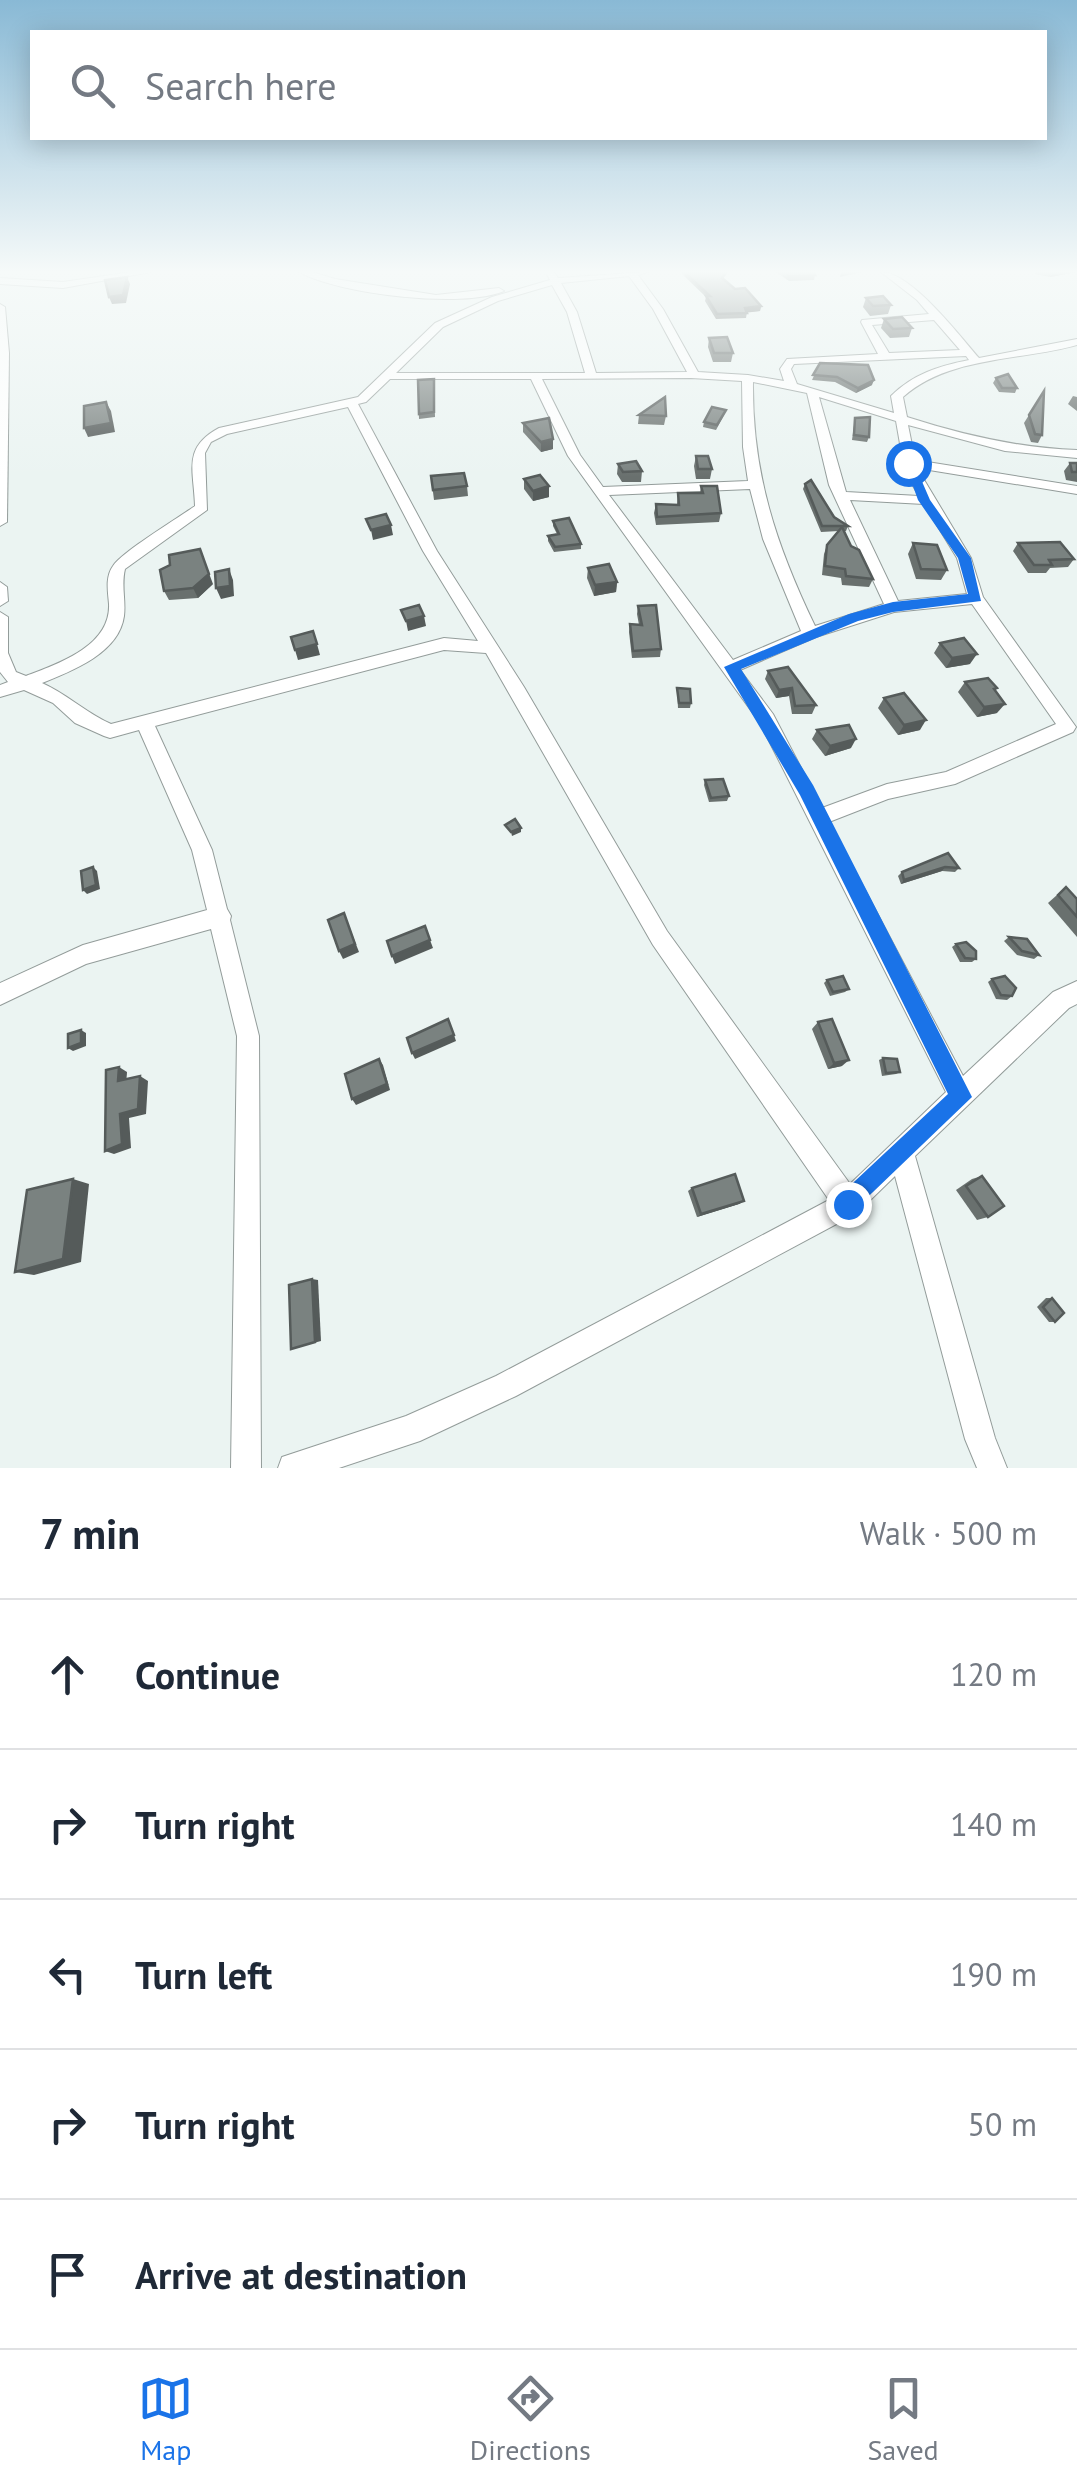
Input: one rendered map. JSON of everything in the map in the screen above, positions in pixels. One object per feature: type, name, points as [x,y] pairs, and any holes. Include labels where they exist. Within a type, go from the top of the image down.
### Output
[{"type":"street","points":[[0,522],[3,341]]},
{"type":"street","points":[[0,691],[87,654],[112,632],[118,566],[202,507],[199,453],[206,440],[257,422],[352,404],[369,396],[423,341]]},
{"type":"street","points":[[582,341],[592,376]]},
{"type":"street","points":[[675,341],[695,376]]},
{"type":"street","points":[[876,341],[886,358]]},
{"type":"street","points":[[958,341],[974,358]]},
{"type":"street","points":[[792,386],[785,370],[791,362],[974,358],[1077,342]]},
{"type":"street","points":[[820,816],[887,792],[949,779],[1072,726],[976,598],[959,548],[924,500],[908,463],[897,396],[902,390],[974,358]]},
{"type":"street","points":[[388,376],[748,378],[792,386],[1018,450],[1077,454]]},
{"type":"street","points":[[535,376],[560,432],[598,491],[732,667],[776,734],[961,1097]]},
{"type":"street","points":[[748,378],[745,434],[752,485],[780,566],[810,633]]},
{"type":"street","points":[[812,392],[826,455],[893,607]]},
{"type":"street","points":[[352,404],[392,482],[660,938],[848,1204]]},
{"type":"street","points":[[908,463],[1077,490]]},
{"type":"street","points":[[598,491],[752,485]]},
{"type":"street","points":[[842,496],[924,500]]},
{"type":"street","points":[[0,587],[0,602]]},
{"type":"street","points":[[732,667],[810,633],[893,607],[976,598]]},
{"type":"street","points":[[0,617],[4,667],[24,684],[48,692],[94,726],[110,731],[444,644],[488,647]]},
{"type":"street","points":[[145,724],[185,805],[221,916],[250,1060],[246,1106],[246,1468]]},
{"type":"street","points":[[0,994],[83,955],[221,916]]},
{"type":"street","points":[[293,1468],[409,1430],[506,1386],[848,1204],[1061,1000],[1077,992]]},
{"type":"street","points":[[902,1154],[980,1440],[992,1468]]},
{"type":"building","points":[[710,341],[728,341],[733,353],[714,353]]},
{"type":"building","points":[[820,363],[868,365],[874,380],[858,388],[837,377],[813,375]]},
{"type":"building","points":[[1008,374],[1017,388],[1002,388],[996,378]]},
{"type":"building","points":[[434,379],[434,412],[419,414],[418,380]]},
{"type":"building","points":[[1044,391],[1042,435],[1035,434],[1029,415]]},
{"type":"building","points":[[665,397],[666,416],[639,415]]},
{"type":"building","points":[[106,402],[111,423],[84,428],[84,406]]},
{"type":"building","points":[[712,407],[726,410],[717,425],[704,422]]},
{"type":"building","points":[[870,417],[869,437],[854,435],[855,418]]},
{"type":"building","points":[[549,418],[553,439],[541,442],[523,423]]},
{"type":"building","points":[[696,456],[708,456],[712,469],[698,469]]},
{"type":"building","points":[[636,461],[642,471],[623,472],[618,464]]},
{"type":"building","points":[[464,473],[467,486],[433,490],[431,476]]},
{"type":"building","points":[[540,475],[549,486],[533,491],[524,479]]},
{"type":"building","points":[[811,480],[834,517],[848,526],[822,526],[805,484]]},
{"type":"building","points":[[701,486],[717,486],[721,513],[657,517],[656,504],[679,505],[678,493],[703,493]]},
{"type":"building","points":[[386,514],[391,525],[371,530],[366,519]]},
{"type":"building","points":[[569,518],[581,544],[555,547],[548,536],[559,534],[553,521]]},
{"type":"building","points":[[842,527],[873,579],[846,576],[845,569],[825,566],[827,545]]},
{"type":"building","points":[[1060,542],[1074,559],[1049,560],[1052,565],[1034,565],[1018,543]]},
{"type":"building","points":[[913,543],[937,545],[947,570],[921,569]]},
{"type":"building","points":[[200,549],[209,574],[193,588],[164,591],[160,570],[170,565],[169,555]]},
{"type":"building","points":[[609,564],[617,582],[595,585],[588,568]]},
{"type":"building","points":[[229,569],[230,586],[216,588],[215,572]]},
{"type":"building","points":[[419,605],[424,616],[406,621],[401,610]]},
{"type":"building","points":[[656,605],[661,649],[633,651],[630,624],[642,625],[638,606]]},
{"type":"building","points":[[313,631],[317,644],[295,650],[291,637]]},
{"type":"building","points":[[964,638],[977,654],[952,658],[940,643]]},
{"type":"building","points":[[788,667],[816,705],[795,706],[792,688],[779,690],[768,671]]},
{"type":"building","points":[[988,678],[1005,704],[984,707],[965,682]]},
{"type":"building","points":[[677,688],[690,689],[691,703],[679,703]]},
{"type":"building","points":[[904,693],[926,720],[904,725],[884,698]]},
{"type":"building","points":[[849,725],[856,739],[830,746],[817,730]]},
{"type":"building","points":[[723,779],[729,796],[711,798],[705,780]]},
{"type":"building","points":[[515,819],[521,828],[511,832],[505,825]]},
{"type":"building","points":[[948,853],[959,868],[945,867],[904,880],[902,872]]},
{"type":"building","points":[[93,867],[96,885],[83,890],[81,871]]},
{"type":"building","points":[[1066,887],[1077,899],[1077,917],[1058,895]]},
{"type":"building","points":[[344,913],[355,944],[339,951],[328,920]]},
{"type":"building","points":[[425,926],[430,940],[392,956],[387,941]]},
{"type":"building","points":[[1009,937],[1027,939],[1039,955],[1022,951]]},
{"type":"building","points":[[966,942],[976,951],[976,959],[965,958],[956,944]]},
{"type":"building","points":[[843,976],[849,989],[833,992],[827,980]]},
{"type":"building","points":[[1005,976],[1016,988],[1012,996],[1001,995],[992,979]]},
{"type":"building","points":[[448,1019],[454,1035],[412,1053],[407,1038]]},
{"type":"building","points":[[832,1019],[849,1060],[834,1063],[818,1022]]},
{"type":"building","points":[[81,1030],[81,1043],[68,1048],[68,1034]]},
{"type":"building","points":[[883,1058],[897,1059],[900,1072],[886,1073]]},
{"type":"building","points":[[379,1059],[387,1084],[352,1099],[345,1074]]},
{"type":"building","points":[[119,1067],[118,1081],[140,1076],[138,1109],[120,1114],[122,1144],[105,1151],[106,1070]]},
{"type":"building","points":[[735,1174],[744,1201],[701,1214],[692,1188]]},
{"type":"building","points":[[982,1176],[1004,1206],[988,1217],[966,1186]]},
{"type":"building","points":[[73,1179],[63,1259],[15,1272],[27,1190]]},
{"type":"building","points":[[312,1279],[315,1342],[291,1349],[289,1285]]},
{"type":"building","points":[[1052,1298],[1064,1313],[1055,1322],[1043,1307]]},
{"type":"route","points":[[848,1204],[961,1097],[806,790],[767,719],[732,667],[854,617],[924,602],[976,598],[954,538],[924,500],[908,463]]}]
